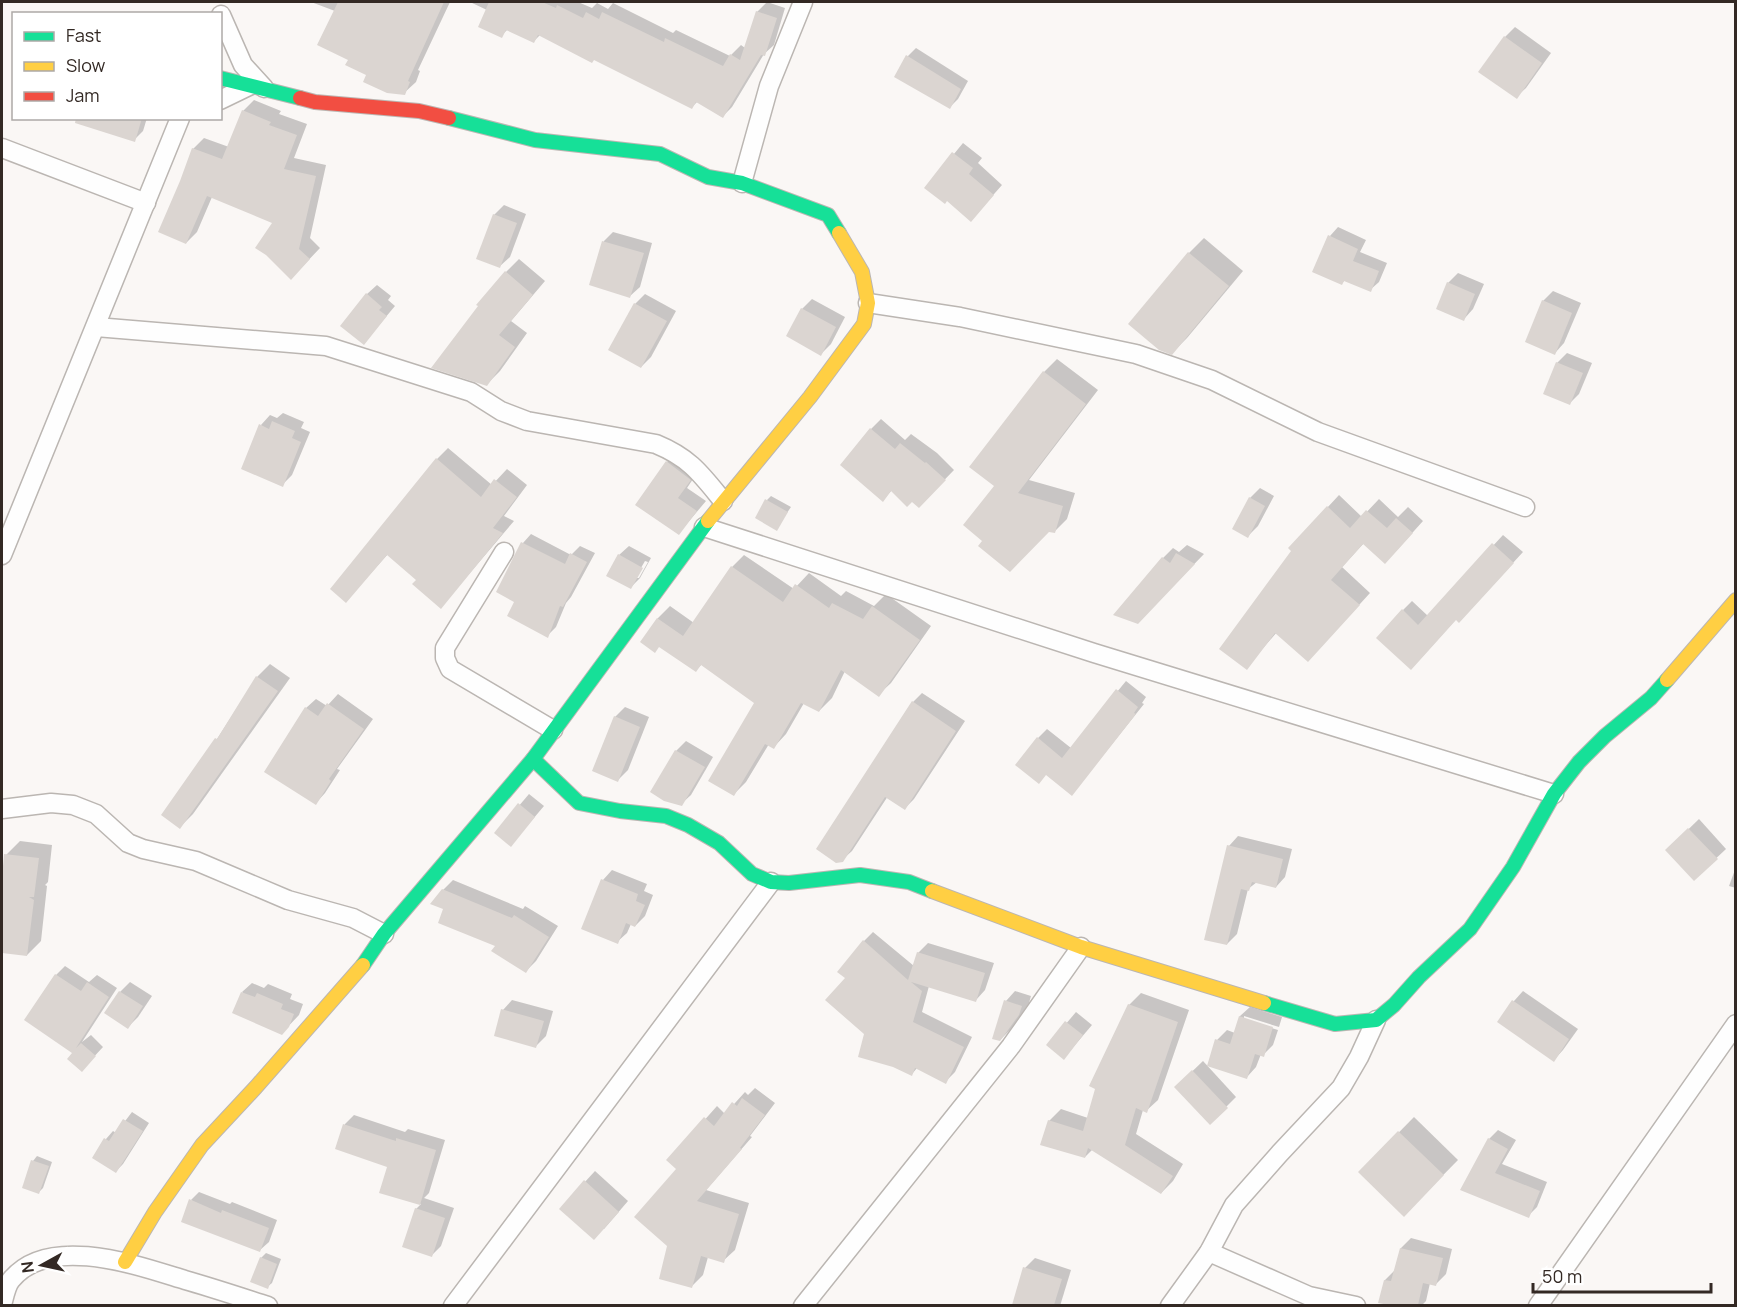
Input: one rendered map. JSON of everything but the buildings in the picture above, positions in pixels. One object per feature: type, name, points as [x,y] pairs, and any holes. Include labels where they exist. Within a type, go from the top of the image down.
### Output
[{"type":"street","points":[[742,183],[769,86],[803,2]]},
{"type":"street","points":[[223,11],[243,65],[258,87]]},
{"type":"street","points":[[125,1262],[155,1212],[202,1145],[353,977],[384,934],[533,759],[723,501],[810,397],[864,324],[868,303],[862,272],[828,215],[742,183],[708,177],[660,153],[535,140],[419,111],[315,102],[222,78]]},
{"type":"street","points":[[222,99],[258,87]]},
{"type":"street","points":[[2,555],[181,120]]},
{"type":"street","points":[[2,148],[146,203]]},
{"type":"street","points":[[868,303],[960,317],[1136,354],[1212,380],[1318,432],[1525,507]]},
{"type":"street","points":[[96,327],[326,346],[471,392],[501,411],[527,421],[656,444],[676,452],[693,465],[723,501]]},
{"type":"street","points":[[704,527],[1094,653],[1554,794]]},
{"type":"street","points":[[504,552],[444,648],[446,658],[450,669],[553,730]]},
{"type":"street","points":[[1170,1305],[1209,1252],[1234,1204],[1341,1088],[1359,1057],[1376,1020],[1470,929],[1513,867],[1554,794],[1579,762],[1605,736],[1651,698],[1736,600]]},
{"type":"street","points":[[533,759],[579,803],[620,811],[666,816],[688,825],[719,843],[752,874],[771,882],[789,883],[860,875],[909,882],[1081,947],[1335,1024],[1376,1020]]},
{"type":"street","points":[[2,809],[51,803],[73,805],[96,814],[128,843],[143,849],[196,861],[288,900],[353,918],[384,934]]},
{"type":"street","points":[[453,1305],[771,882]]},
{"type":"street","points":[[803,1305],[1011,1046],[1081,947]]},
{"type":"street","points":[[1538,1305],[1736,1024]]},
{"type":"street","points":[[1209,1252],[1309,1296],[1356,1305]]},
{"type":"street","points":[[2,1305],[10,1280],[29,1265],[51,1257],[76,1255],[125,1262],[268,1305]]},
{"type":"traffic: fast","points":[[222,78],[300,98]]},
{"type":"traffic: fast","points":[[449,118],[535,140],[660,154],[708,177],[742,183],[828,215],[839,233]]},
{"type":"traffic: fast","points":[[363,965],[384,934],[533,759],[708,521]]},
{"type":"traffic: fast","points":[[1264,1003],[1335,1024],[1376,1020],[1470,929],[1513,867],[1554,794],[1579,762],[1605,736],[1651,698],[1667,680]]},
{"type":"traffic: fast","points":[[533,759],[579,803],[620,811],[666,816],[688,825],[719,843],[752,874],[771,882],[789,883],[860,875],[909,882],[932,891]]},
{"type":"traffic: slow","points":[[708,521],[810,397],[864,324],[868,303],[862,272],[839,233]]},
{"type":"traffic: slow","points":[[1667,680],[1736,600]]},
{"type":"traffic: slow","points":[[932,891],[1081,947],[1264,1003]]},
{"type":"traffic: slow","points":[[125,1262],[155,1212],[202,1145],[363,965]]},
{"type":"traffic: jam","points":[[300,98],[315,102],[419,111],[449,118]]}]
